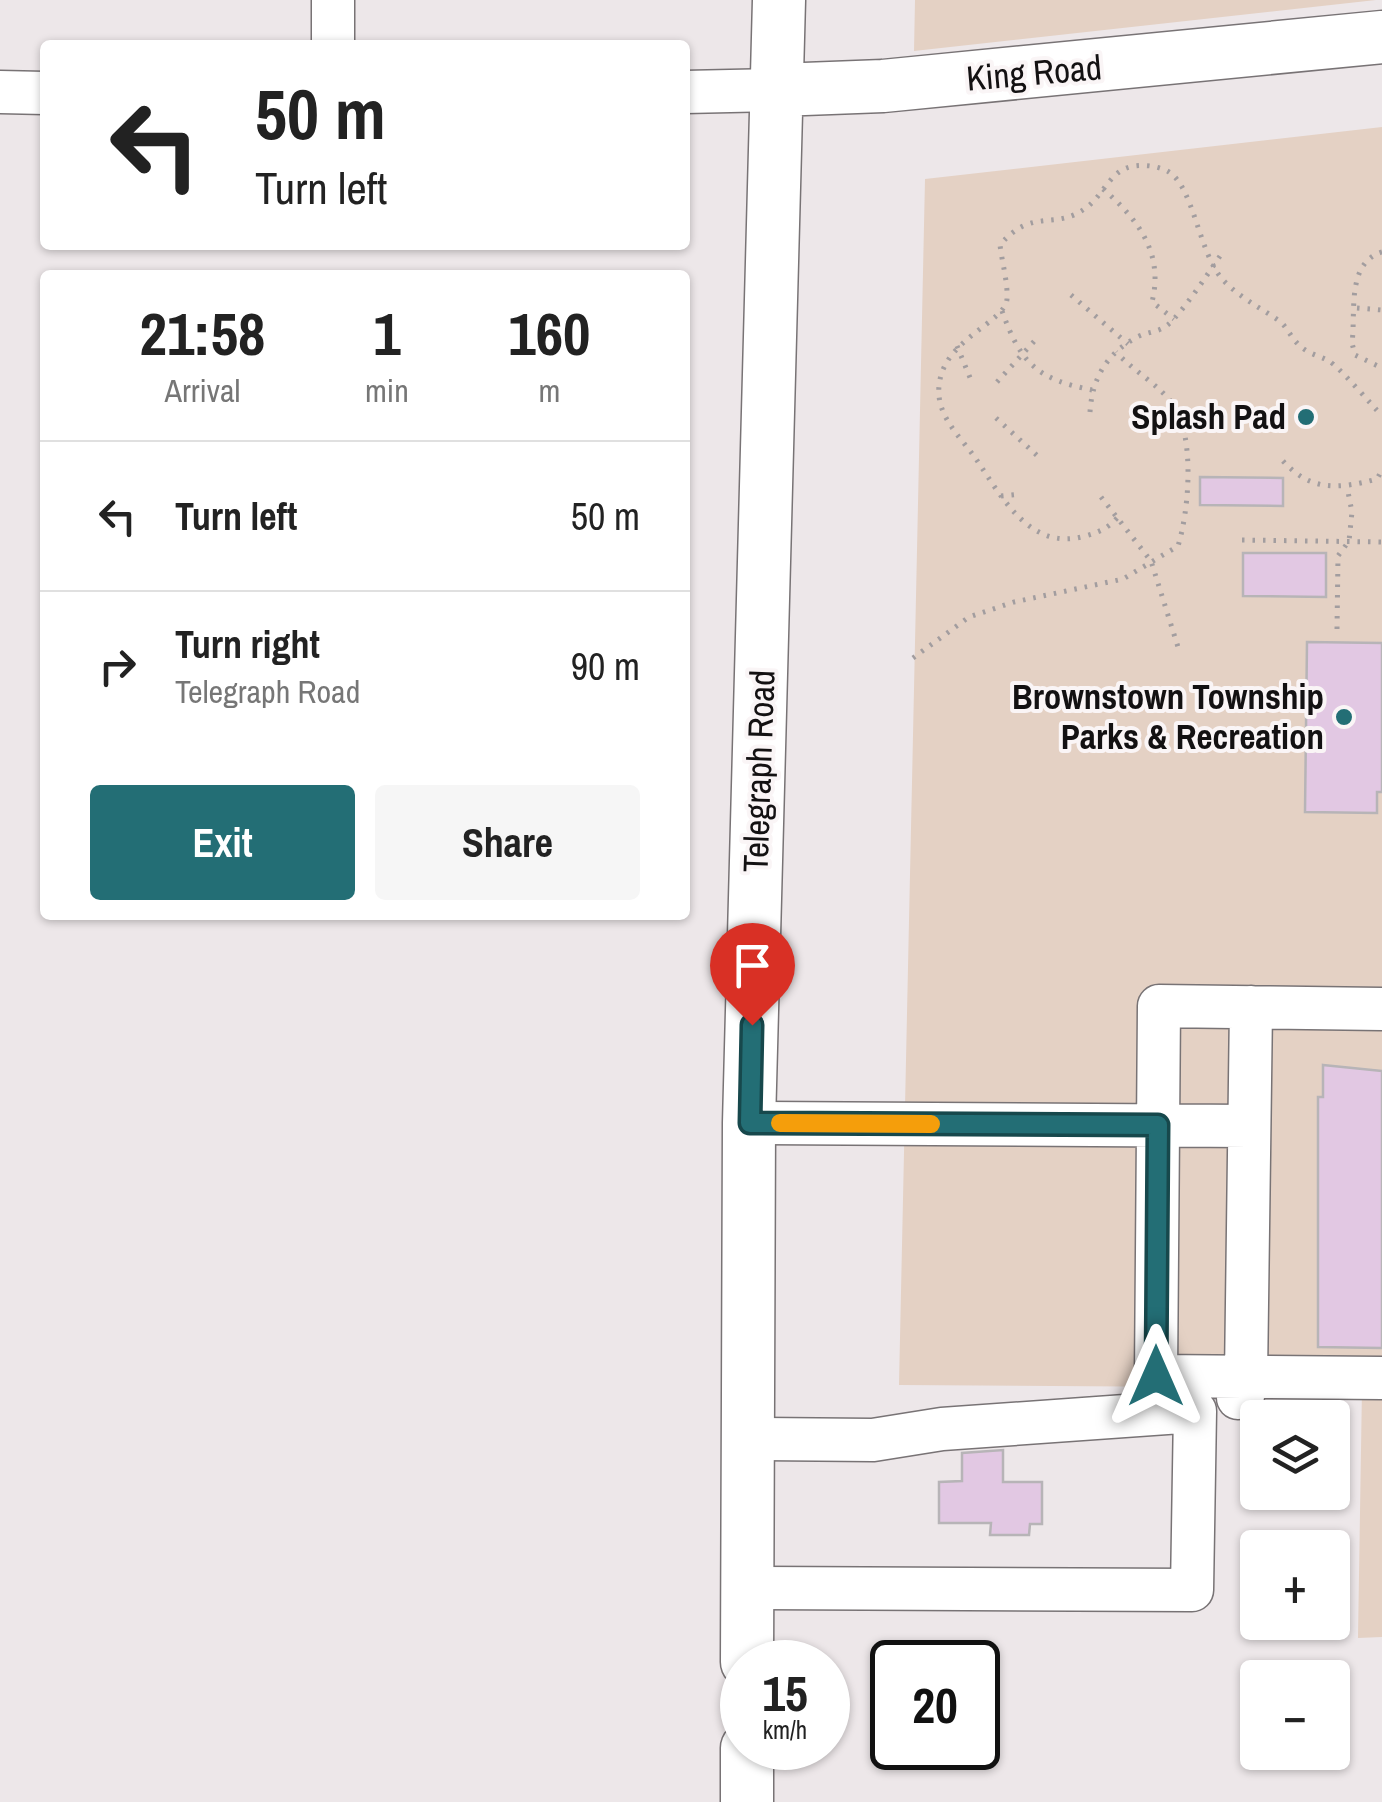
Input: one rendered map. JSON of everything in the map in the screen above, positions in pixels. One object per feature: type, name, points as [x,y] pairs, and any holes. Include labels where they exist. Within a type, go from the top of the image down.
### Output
[{"type":"main road","name":"Telegraph Road","points":[[747,1640],[750,1123],[778,0]]},
{"type":"main road","name":"King Road","points":[[778,90],[883,86],[1382,37]]},
{"type":"main road","points":[[747,1770],[747,1802]]},
{"type":"street","points":[[332,40],[333,0]]},
{"type":"street","name":"King Road","points":[[690,92],[778,90]]},
{"type":"street","points":[[0,92],[40,93]]},
{"type":"street","points":[[1382,1009],[1159,1006],[1156,1376],[1382,1378]]},
{"type":"street","points":[[748,1439],[873,1440],[942,1429],[1196,1410],[1243,1396],[1250,1007]]},
{"type":"street","points":[[750,1123],[1249,1126]]},
{"type":"street","points":[[747,1588],[1192,1590],[1196,1410]]},
{"type":"path","points":[[1117,518],[1106,530],[1076,539],[1048,538],[1025,525],[944,418],[938,390],[943,364],[957,346],[1002,311],[1007,298],[1000,245],[1016,227],[1069,217],[1089,206],[1124,169],[1146,166],[1170,173],[1182,188],[1213,266],[1260,312],[1280,320],[1296,343],[1316,358],[1330,362],[1382,416]]},
{"type":"path","points":[[1103,189],[1129,211],[1151,248],[1158,276],[1152,302],[1174,319]]},
{"type":"path","points":[[1382,252],[1369,256],[1359,269],[1355,354],[1382,368]]},
{"type":"path","points":[[1090,412],[1092,390],[1116,352],[1139,336],[1159,332],[1174,319],[1222,253]]},
{"type":"path","points":[[1071,295],[1128,344]]},
{"type":"path","points":[[1357,308],[1382,310]]},
{"type":"path","points":[[1002,311],[1035,372],[1092,390]]},
{"type":"path","points":[[997,382],[1038,337]]},
{"type":"path","points":[[957,346],[971,380]]},
{"type":"path","points":[[913,658],[969,617],[1014,602],[1123,579],[1178,546],[1188,514],[1182,436],[1174,406],[1116,352]]},
{"type":"path","points":[[996,418],[1042,460]]},
{"type":"path","points":[[1283,461],[1314,486],[1347,487],[1377,479],[1382,470]]},
{"type":"path","points":[[1337,629],[1338,556],[1348,541],[1352,512],[1347,487]]},
{"type":"path","points":[[1001,496],[1021,494]]},
{"type":"path","points":[[1101,496],[1151,561],[1178,647]]},
{"type":"path","points":[[1242,540],[1382,542]]},
{"type":"shaded area","points":[[915,0],[1376,0],[914,51]]},
{"type":"shaded area","points":[[1382,127],[1382,1637],[1358,1638],[1362,1388],[899,1385],[925,179]]},
{"type":"building","points":[[1200,477],[1283,478],[1283,506],[1200,505]]},
{"type":"building","points":[[1243,553],[1326,553],[1326,597],[1243,596]]},
{"type":"building","name":"Brownstown Township Parks & Recreation","points":[[1307,642],[1382,643],[1382,792],[1377,792],[1377,813],[1305,812]]},
{"type":"building","points":[[1323,1065],[1382,1071],[1382,1348],[1318,1347],[1318,1097],[1323,1097]]},
{"type":"building","points":[[1003,1450],[1003,1482],[1042,1482],[1042,1524],[1030,1524],[1029,1535],[990,1535],[991,1523],[939,1523],[939,1482],[962,1481],[962,1453]]},
{"type":"slow traffic","points":[[780,1123],[931,1124]]},
{"type":"place","name":"Splash Pad","points":[[1306,417]]},
{"type":"place","name":"Brownstown Township Parks & Recreation","points":[[1344,717]]},
{"type":"route","points":[[752,1025],[750,1123],[1158,1125],[1156,1376]]}]
